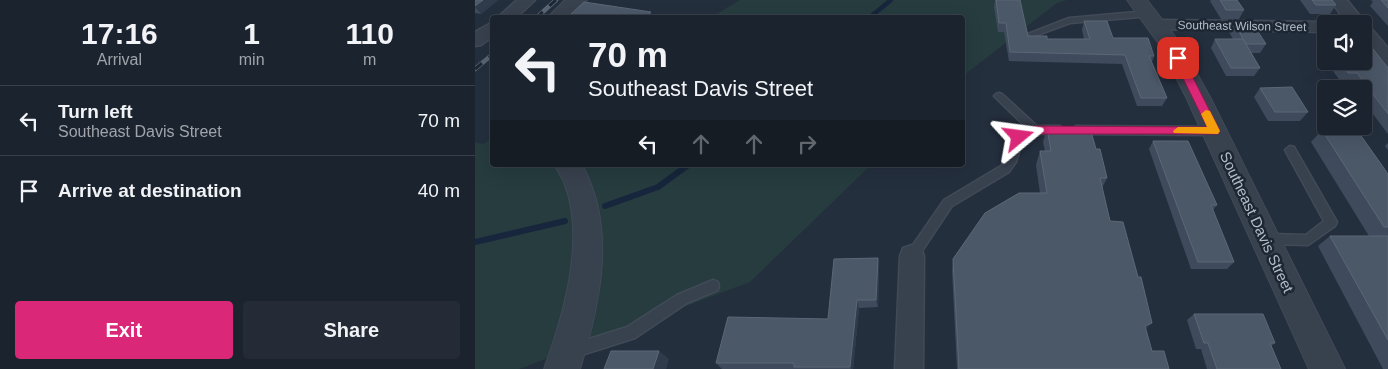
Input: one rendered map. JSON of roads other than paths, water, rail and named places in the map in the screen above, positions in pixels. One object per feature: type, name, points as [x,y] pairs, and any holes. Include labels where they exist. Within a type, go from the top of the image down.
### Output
[{"type":"street","points":[[509,15],[527,0]]},
{"type":"street","points":[[560,15],[577,0]]},
{"type":"street","points":[[1338,0],[1350,15]]},
{"type":"street","name":"Southeast Wilson Street","points":[[1148,13],[1317,26]]},
{"type":"street","name":"Southeast Davis Street","points":[[1148,13],[1178,58],[1327,369]]},
{"type":"street","points":[[475,41],[490,29]]},
{"type":"street","points":[[1372,41],[1388,60]]},
{"type":"street","points":[[565,361],[582,296],[587,252],[583,197],[569,167]]},
{"type":"street","points":[[909,369],[912,256]]},
{"type":"lane","points":[[1032,34],[1069,20],[1148,13]]},
{"type":"lane","points":[[999,96],[1035,130]]},
{"type":"lane","points":[[912,256],[948,203],[1005,169],[1011,162],[1019,137],[1035,130],[1214,131]]},
{"type":"lane","points":[[1265,238],[1308,240],[1331,222],[1290,150]]},
{"type":"lane","points":[[565,361],[629,333],[682,299],[713,286]]},
{"type":"waterway","points":[[873,15],[891,0]]},
{"type":"waterway","points":[[605,206],[658,187],[685,167]]},
{"type":"waterway","points":[[475,242],[565,221]]},
{"type":"railway","points":[[539,15],[556,0]]},
{"type":"railway","points":[[475,69],[490,56]]}]
